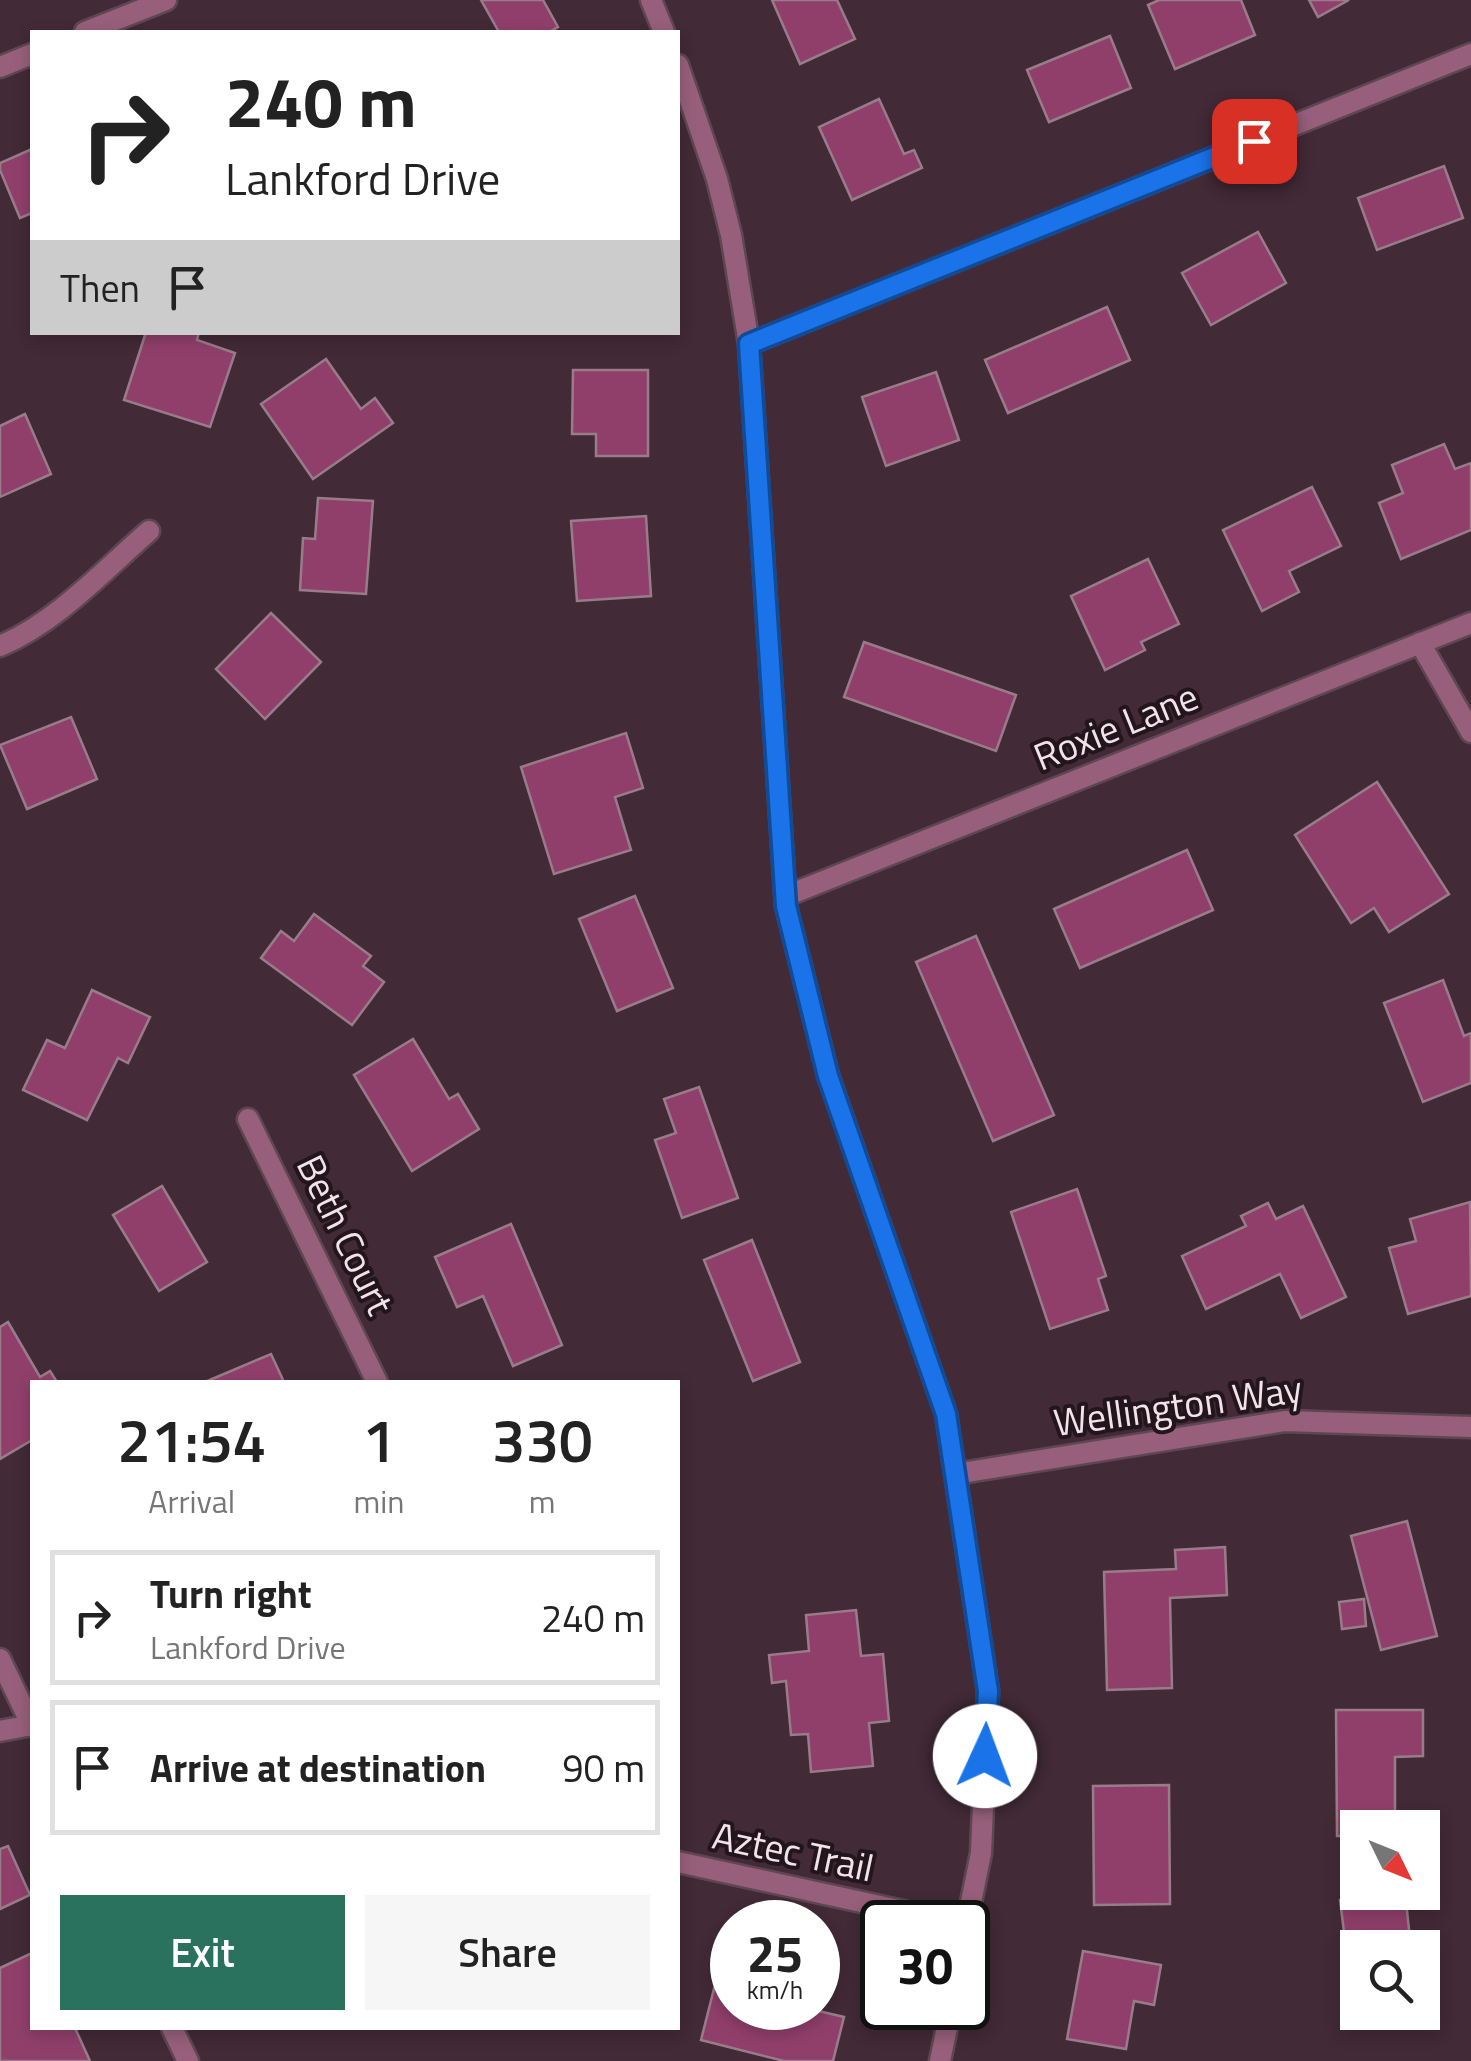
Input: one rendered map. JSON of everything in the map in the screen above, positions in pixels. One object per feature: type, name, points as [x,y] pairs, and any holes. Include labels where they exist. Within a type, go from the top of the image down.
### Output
[{"type":"street","points":[[90,30],[166,0]]},
{"type":"street","points":[[651,0],[663,30]]},
{"type":"street","points":[[749,344],[1471,54]]},
{"type":"street","points":[[0,67],[30,55]]},
{"type":"street","points":[[680,72],[718,179],[749,344],[786,896],[828,1076],[946,1414],[956,1474],[988,1691],[981,1853],[972,1900]]},
{"type":"street","points":[[0,646],[55,612],[149,532]]},
{"type":"street","name":"Roxie Lane","points":[[786,896],[1471,623]]},
{"type":"street","points":[[1420,644],[1471,732]]},
{"type":"street","name":"Beth Court","points":[[248,1120],[375,1380]]},
{"type":"street","name":"Wellington Way","points":[[956,1474],[1285,1420],[1471,1427]]},
{"type":"street","points":[[0,1659],[30,1721]]},
{"type":"street","points":[[0,1731],[30,1725]]},
{"type":"street","name":"Aztec Trail","points":[[680,1862],[860,1902]]},
{"type":"street","points":[[173,2030],[188,2061]]},
{"type":"street","points":[[940,2061],[946,2030]]},
{"type":"building","points":[[481,0],[543,0],[558,27],[553,30],[498,30]]},
{"type":"building","points":[[772,0],[837,0],[855,39],[800,64]]},
{"type":"building","points":[[1159,0],[1241,0],[1255,35],[1175,69],[1148,5]]},
{"type":"building","points":[[1309,0],[1349,0],[1318,17]]},
{"type":"building","points":[[1110,36],[1131,88],[1049,122],[1027,70]]},
{"type":"building","points":[[879,99],[904,154],[914,150],[922,168],[852,200],[819,127]]},
{"type":"building","points":[[30,150],[30,214],[20,218],[0,163]]},
{"type":"building","points":[[1444,166],[1463,218],[1377,250],[1358,198]]},
{"type":"building","points":[[1258,232],[1286,283],[1211,325],[1182,273]]},
{"type":"building","points":[[1107,307],[1130,360],[1008,413],[985,360]]},
{"type":"building","points":[[145,335],[198,335],[197,340],[235,353],[210,427],[124,400]]},
{"type":"building","points":[[326,359],[361,409],[375,398],[393,423],[313,479],[261,404]]},
{"type":"building","points":[[573,370],[648,370],[648,456],[596,456],[596,434],[572,434]]},
{"type":"building","points":[[936,372],[959,440],[886,466],[862,397]]},
{"type":"building","points":[[25,414],[51,474],[0,497],[0,426]]},
{"type":"building","points":[[1444,444],[1455,469],[1471,463],[1471,530],[1401,559],[1379,503],[1403,493],[1392,465]]},
{"type":"building","points":[[1312,487],[1341,546],[1289,571],[1299,592],[1262,611],[1223,530]]},
{"type":"building","points":[[318,498],[373,501],[366,594],[300,590],[303,538],[315,539]]},
{"type":"building","points":[[646,516],[651,596],[577,601],[571,521]]},
{"type":"building","points":[[1148,559],[1179,624],[1141,642],[1145,650],[1105,670],[1071,596]]},
{"type":"building","points":[[271,613],[321,662],[265,719],[216,669]]},
{"type":"building","points":[[864,642],[1016,695],[996,751],[844,697]]},
{"type":"building","points":[[71,717],[97,779],[27,809],[0,745]]},
{"type":"building","points":[[626,733],[643,788],[615,797],[631,850],[554,874],[521,767]]},
{"type":"building","points":[[1377,782],[1449,894],[1389,932],[1374,908],[1351,923],[1295,835]]},
{"type":"building","points":[[1187,850],[1213,910],[1080,968],[1054,909]]},
{"type":"building","points":[[635,896],[673,988],[617,1011],[579,919]]},
{"type":"building","points":[[314,914],[371,956],[363,966],[384,982],[352,1025],[261,958],[281,931],[294,941]]},
{"type":"building","points":[[976,936],[1054,1115],[993,1141],[916,962]]},
{"type":"building","points":[[1443,980],[1464,1036],[1471,1033],[1471,1083],[1423,1102],[1384,1003]]},
{"type":"building","points":[[92,990],[150,1017],[128,1063],[118,1058],[87,1120],[23,1090],[47,1040],[65,1048]]},
{"type":"building","points":[[413,1039],[449,1099],[458,1094],[479,1129],[412,1171],[354,1075]]},
{"type":"building","points":[[699,1087],[738,1198],[682,1218],[655,1140],[676,1133],[664,1099]]},
{"type":"building","points":[[162,1186],[207,1262],[159,1291],[113,1215]]},
{"type":"building","points":[[1077,1189],[1106,1276],[1098,1279],[1108,1310],[1050,1329],[1011,1212]]},
{"type":"building","points":[[1470,1202],[1471,1296],[1408,1314],[1389,1248],[1416,1241],[1410,1219]]},
{"type":"building","points":[[1268,1203],[1276,1219],[1303,1206],[1346,1297],[1301,1318],[1280,1274],[1206,1309],[1182,1256],[1246,1226],[1241,1216]]},
{"type":"building","points":[[511,1224],[562,1345],[513,1366],[483,1296],[457,1307],[435,1257]]},
{"type":"building","points":[[752,1240],[800,1362],[753,1381],[704,1260]]},
{"type":"building","points":[[8,1322],[40,1377],[50,1371],[56,1380],[30,1380],[30,1441],[0,1459],[0,1327]]},
{"type":"building","points":[[271,1354],[283,1380],[210,1380]]},
{"type":"building","points":[[1407,1521],[1437,1636],[1381,1650],[1351,1536]]},
{"type":"building","points":[[1225,1547],[1227,1595],[1170,1598],[1172,1688],[1107,1690],[1104,1572],[1176,1569],[1175,1550]]},
{"type":"building","points":[[1364,1599],[1366,1626],[1342,1629],[1339,1602]]},
{"type":"building","points":[[856,1610],[861,1656],[883,1654],[889,1721],[869,1723],[873,1766],[811,1772],[808,1734],[791,1735],[786,1681],[772,1683],[769,1655],[809,1651],[806,1615]]},
{"type":"building","points":[[1336,1710],[1423,1710],[1423,1756],[1395,1757],[1395,1810],[1340,1810],[1337,1836]]},
{"type":"building","points":[[1169,1785],[1170,1904],[1094,1905],[1093,1786]]},
{"type":"building","points":[[8,1846],[30,1895],[0,1909],[0,1849]]},
{"type":"building","points":[[1341,1910],[1407,1910],[1409,1930],[1344,1930]]},
{"type":"building","points":[[1083,1951],[1161,1965],[1154,2005],[1134,2001],[1126,2049],[1067,2039]]},
{"type":"building","points":[[30,1954],[30,2030],[76,2030],[90,2061],[0,2061],[0,1968]]},
{"type":"building","points":[[710,2004],[710,2030],[840,2030],[840,2016],[844,2017],[833,2061],[784,2061],[701,2040]]},
{"type":"route","points":[[985,1756],[988,1691],[946,1414],[828,1076],[786,906],[749,344],[1254,141]]}]
